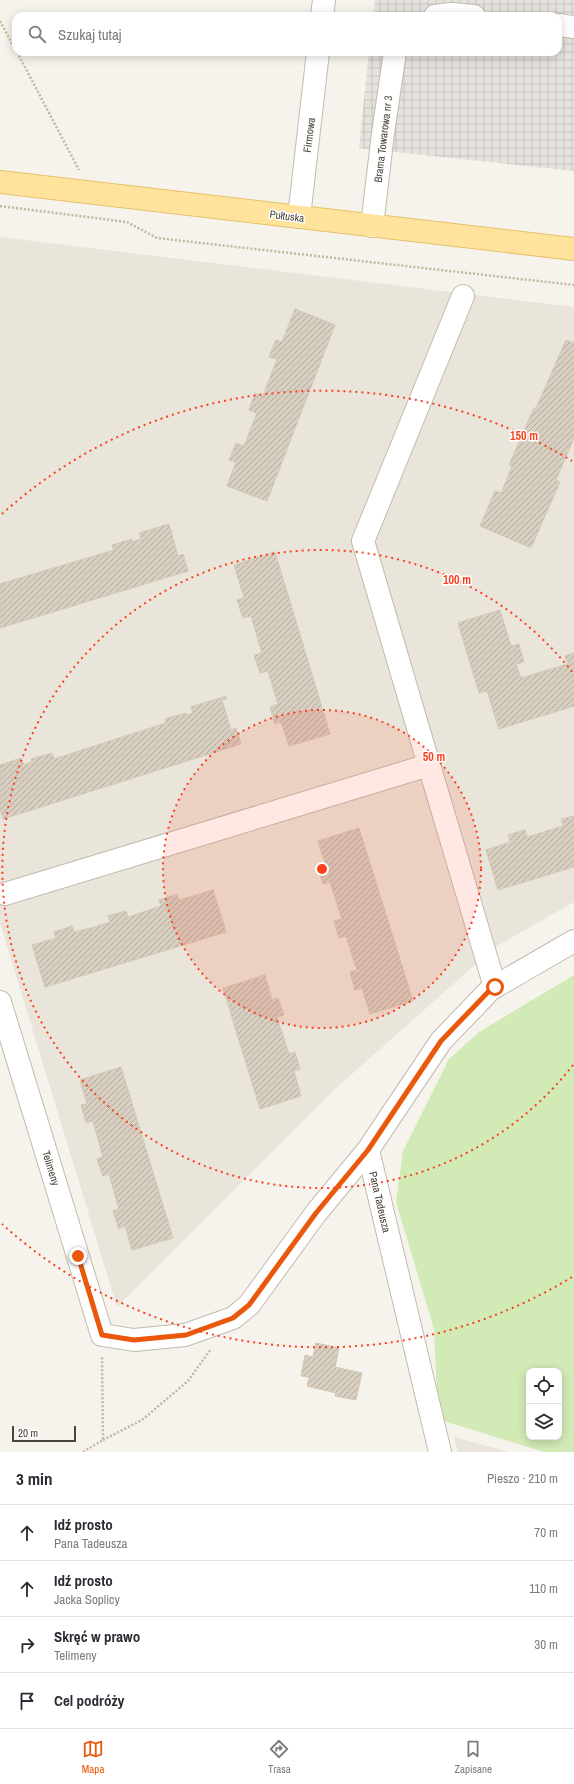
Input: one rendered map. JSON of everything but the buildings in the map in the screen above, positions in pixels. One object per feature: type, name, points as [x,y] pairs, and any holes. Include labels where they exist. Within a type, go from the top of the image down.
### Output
[{"type":"main road","name":"Pułtuska","points":[[0,182],[574,249]]},
{"type":"street","points":[[322,12],[324,0]]},
{"type":"street","points":[[562,26],[574,27]]},
{"type":"street","name":"Firmowa","points":[[298,217],[318,56]]},
{"type":"street","name":"Brama Towarowa nr 3","points":[[372,226],[384,125],[394,56]]},
{"type":"street","points":[[463,296],[363,541],[495,987]]},
{"type":"street","points":[[5,894],[429,765]]},
{"type":"street","points":[[102,1335],[134,1340],[186,1335],[233,1318],[249,1305],[316,1213],[368,1150],[441,1041],[491,989],[574,941]]},
{"type":"street","name":"Telimeny","points":[[0,1002],[102,1335]]},
{"type":"street","name":"Pana Tadeusza","points":[[368,1150],[440,1452]]},
{"type":"path","points":[[0,21],[12,44]]},
{"type":"path","points":[[19,56],[91,193]]},
{"type":"path","points":[[0,206],[127,222],[157,238],[574,285]]},
{"type":"path","points":[[83,1452],[142,1420],[188,1381],[233,1318]]},
{"type":"path","points":[[102,1335],[103,1440]]},
{"type":"shaded area","points":[[375,0],[574,0],[574,171],[359,148],[369,56],[562,56],[562,12],[374,12]]},
{"type":"shaded area","points":[[0,237],[574,307],[574,902],[495,947],[334,1090],[117,1307],[0,923]]},
{"type":"shaded area","points":[[454,1437],[509,1452],[458,1452]]},
{"type":"green space","points":[[574,975],[574,1452],[544,1452],[438,1419],[434,1329],[396,1202],[403,1151],[449,1059],[479,1032]]},
{"type":"route","points":[[78,1256],[102,1335],[134,1340],[186,1335],[233,1318],[249,1305],[316,1213],[368,1150],[441,1041],[491,989],[495,987]]}]
